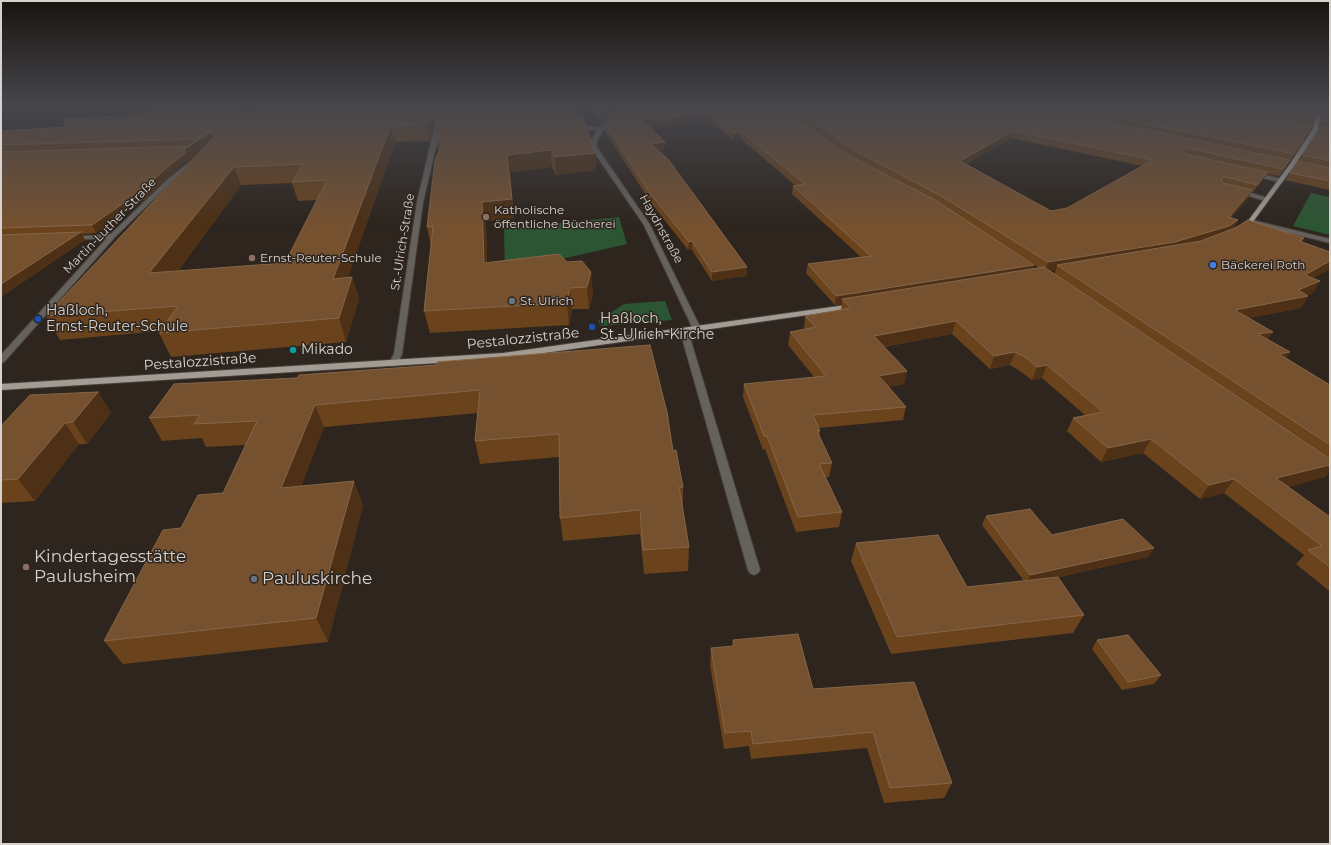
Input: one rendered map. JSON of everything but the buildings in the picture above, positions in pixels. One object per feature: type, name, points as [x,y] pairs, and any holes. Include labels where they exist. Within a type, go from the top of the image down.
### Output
[{"type":"main road","points":[[1232,234],[1246,229],[1266,198],[1292,165],[1304,146]]},
{"type":"main road","name":"Pestalozzistraße","points":[[1,387],[503,356],[858,305]]},
{"type":"street","name":"St.-Ulrich-Straße","points":[[394,363],[398,354],[420,202],[433,146]]},
{"type":"street","name":"Haydnstraße","points":[[594,146],[596,152],[632,201],[646,225],[697,329]]},
{"type":"street","name":"Martin-Luther-Straße","points":[[1,360],[113,236],[170,180],[202,153]]},
{"type":"street","points":[[1284,164],[1300,167]]},
{"type":"street","points":[[1243,172],[1280,180]]},
{"type":"street","points":[[1229,190],[1266,198]]},
{"type":"street","points":[[1250,222],[1330,241]]},
{"type":"street","points":[[61,238],[113,236]]},
{"type":"street","points":[[684,331],[754,570]]},
{"type":"green space","points":[[1311,193],[1330,197],[1330,235],[1293,226]]},
{"type":"green space","points":[[619,217],[627,244],[505,272],[504,229]]},
{"type":"green space","points":[[665,301],[672,320],[601,326],[598,321],[624,304]]},
{"type":"place","name":"Katholische öffentliche Bücherei","points":[[486,217]]},
{"type":"place","name":"Ernst-Reuter-Schule","points":[[252,258]]},
{"type":"place","name":"Bäckerei Roth","points":[[1213,265]]},
{"type":"place","name":"St. Ulrich","points":[[512,301]]},
{"type":"place","name":"Haßloch, Ernst-Reuter-Schule","points":[[38,319]]},
{"type":"place","name":"Haßloch, St.-Ulrich-Kirche","points":[[592,327]]},
{"type":"place","name":"Mikado","points":[[293,350]]},
{"type":"place","name":"Kindertagesstätte Paulusheim","points":[[26,567]]},
{"type":"place","name":"Pauluskirche","points":[[254,579]]}]
